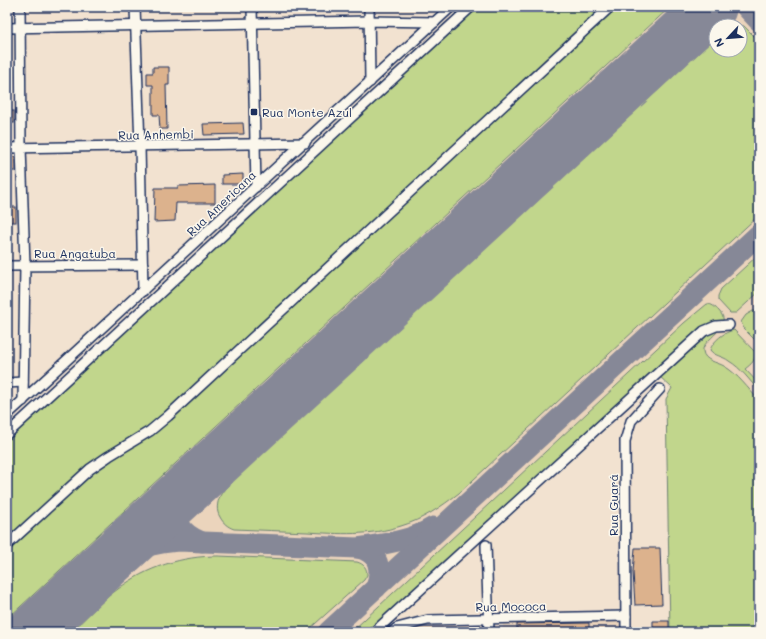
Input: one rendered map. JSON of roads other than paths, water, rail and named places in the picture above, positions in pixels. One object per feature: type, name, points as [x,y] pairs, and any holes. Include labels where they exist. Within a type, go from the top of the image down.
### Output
[{"type":"street","points":[[20,7],[21,147],[25,265],[23,401]]},
{"type":"street","points":[[135,7],[143,291]]},
{"type":"street","points":[[252,7],[256,187]]},
{"type":"street","points":[[369,7],[370,82]]},
{"type":"street","name":"Rua Americana","points":[[7,415],[305,143],[451,7]]},
{"type":"street","points":[[7,434],[471,7]]},
{"type":"street","points":[[7,545],[90,469],[150,431],[168,416],[610,7]]},
{"type":"street","points":[[7,28],[435,22]]},
{"type":"street","name":"Rua Anhembi","points":[[7,148],[305,143]]},
{"type":"street","name":"Rua Angatuba","points":[[7,266],[143,265]]},
{"type":"street","points":[[374,632],[704,331],[716,326],[729,325]]},
{"type":"street","points":[[7,383],[23,382]]},
{"type":"street","name":"Rua Guará","points":[[626,632],[625,440],[631,421],[660,390]]},
{"type":"street","points":[[486,545],[489,632]]},
{"type":"street","name":"Rua Mococa","points":[[395,630],[428,620],[626,616]]},
{"type":"place","name":"Rua Monte Azul","points":[[254,112]]}]
